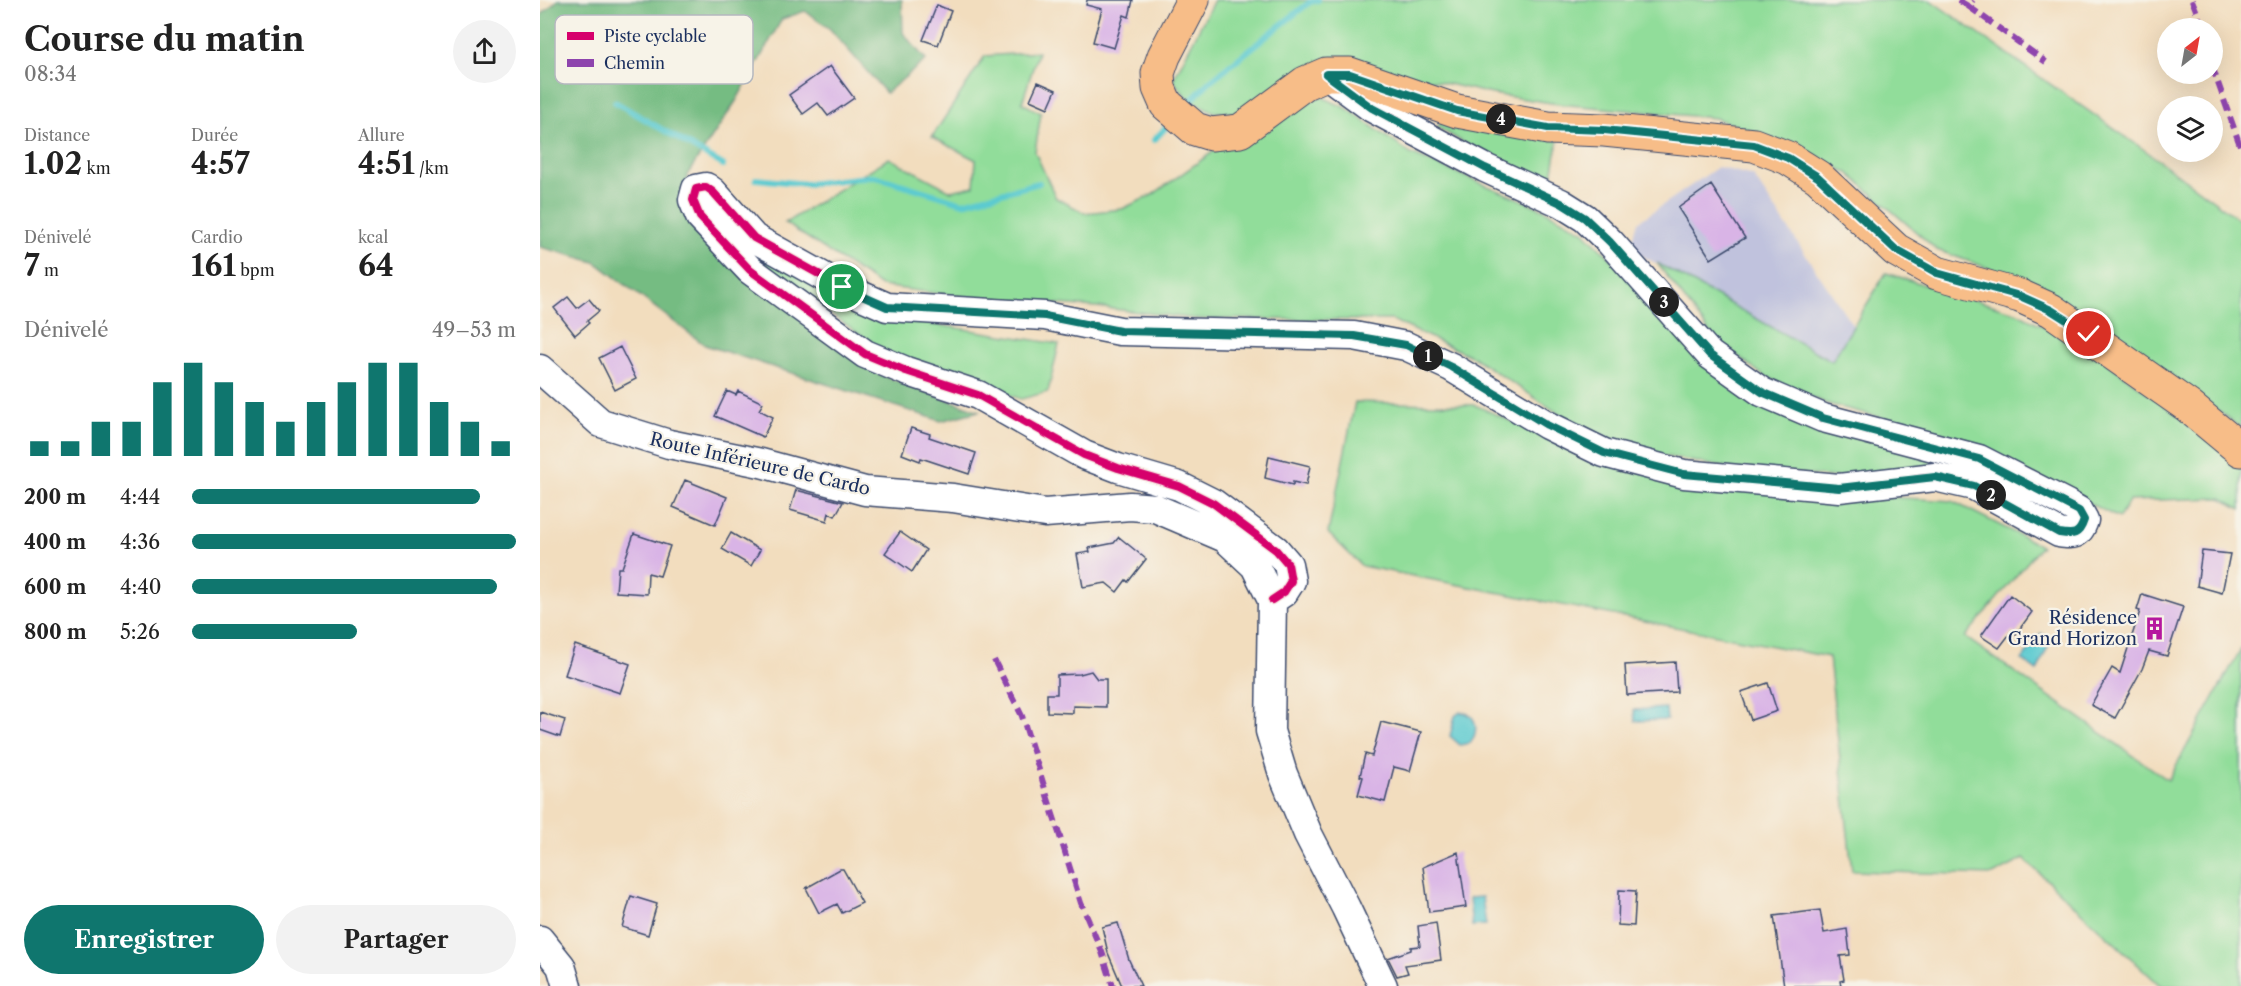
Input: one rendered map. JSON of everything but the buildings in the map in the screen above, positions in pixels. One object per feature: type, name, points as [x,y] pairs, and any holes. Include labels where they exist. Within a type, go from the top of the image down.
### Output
[{"type":"main road","points":[[1193,0],[1164,56],[1158,73],[1158,88],[1166,104],[1195,129],[1211,134],[1240,131],[1305,83],[1326,74],[1350,74],[1457,111],[1548,128],[1604,130],[1754,145],[1788,158],[1818,177],[1896,250],[1937,273],[2020,296],[2051,310],[2188,406],[2241,450]]},
{"type":"street","points":[[1272,600],[1284,592],[1291,581],[1288,564],[1276,550],[1213,503],[1179,486],[1118,468],[1084,455],[978,395],[906,371],[865,354],[750,270],[700,216],[693,200],[696,189],[706,187],[713,192],[754,238],[842,287],[887,307],[1045,316],[1120,331],[1354,336],[1406,345],[1451,367],[1547,425],[1604,453],[1684,474],[1839,488],[1935,477],[1974,486],[2059,533],[2073,534],[2081,529],[2084,520],[2079,511],[2067,504],[1979,459],[1823,418],[1762,392],[1710,355],[1610,242],[1585,218],[1561,203],[1485,168],[1372,108],[1326,74]]},
{"type":"street","name":"Route Inférieure de Cardo","points":[[540,369],[601,423],[669,444],[761,463],[865,490],[953,498],[1046,513],[1130,506],[1155,508],[1225,538],[1255,566],[1272,600],[1270,731],[1283,774],[1308,834],[1383,986]]},
{"type":"street","points":[[540,940],[561,966],[567,986]]},
{"type":"shaded area","points":[[1718,167],[1753,176],[1854,327],[1833,361],[1630,249],[1638,222]]},
{"type":"green space","points":[[558,0],[902,0],[903,33],[926,60],[886,93],[830,29],[805,11],[782,19],[753,71],[753,15],[555,15],[555,84],[746,84],[687,175],[687,197],[881,375],[979,411],[941,421],[705,345],[595,262],[540,247],[540,16]]},
{"type":"green space","points":[[1214,0],[1930,0],[2153,156],[2157,162],[2161,162],[2241,221],[2241,428],[2116,334],[2056,297],[2002,273],[1937,250],[1848,173],[1802,150],[1715,118],[1558,104],[1492,94],[1361,64],[1243,113],[1214,112],[1188,99],[1173,80]]},
{"type":"green space","points":[[1038,52],[1022,103],[1041,113],[1035,152],[1056,198],[1085,213],[1122,209],[1152,195],[1217,149],[1309,98],[1322,97],[1346,108],[1411,154],[1543,209],[1583,231],[1751,396],[1976,465],[1848,478],[1734,469],[1625,449],[1576,425],[1473,357],[1392,320],[1197,319],[1096,307],[956,296],[881,286],[785,223],[889,158],[951,191],[974,186],[976,160],[932,137],[985,56]]},
{"type":"green space","points":[[1444,119],[1558,141],[1551,182],[1512,171],[1437,127]]},
{"type":"green space","points":[[750,247],[862,307],[932,324],[1059,344],[1048,392],[1021,399],[891,356],[744,253]]},
{"type":"green space","points":[[1657,263],[1832,361],[1886,273],[2018,313],[2090,350],[2241,463],[2241,509],[2221,498],[2129,501],[2119,518],[1948,435],[1825,403],[1764,376],[1713,337]]},
{"type":"green space","points":[[1355,402],[1475,405],[1609,465],[1700,485],[1952,501],[2041,546],[1965,637],[2168,780],[2241,649],[2241,986],[2161,986],[2024,859],[1993,875],[1852,871],[1829,657],[1362,566],[1328,533]]},
{"type":"water","points":[[2041,633],[2051,640],[2037,671],[2022,660]]},
{"type":"water","points":[[1666,708],[1667,720],[1635,721],[1634,710]]},
{"type":"water","points":[[1460,712],[1466,713],[1473,719],[1476,729],[1470,743],[1460,745],[1450,736],[1455,716]]},
{"type":"water","points":[[1482,897],[1486,925],[1472,926],[1469,898]]},
{"type":"waterway","points":[[1185,107],[1210,81],[1310,2],[1318,0]]},
{"type":"waterway","points":[[615,102],[723,165]]},
{"type":"waterway","points":[[1154,140],[1172,121]]},
{"type":"waterway","points":[[756,179],[807,184],[874,176],[963,203],[1039,183]]},
{"type":"marked path","points":[[1958,0],[1968,6],[1973,0]]},
{"type":"marked path","points":[[2192,0],[2199,18]]},
{"type":"marked path","points":[[1968,6],[2046,62]]},
{"type":"marked path","points":[[2218,84],[2241,148]]},
{"type":"marked path","points":[[994,660],[1022,716],[1081,903],[1102,952],[1113,986]]},
{"type":"cycle path","points":[[1272,600],[1284,592],[1291,581],[1288,564],[1276,550],[1213,503],[1179,486],[1118,468],[1084,455],[978,395],[906,371],[865,354],[750,270],[700,217],[693,200],[696,189],[706,187],[713,192],[754,238],[842,287],[887,307],[1045,316],[1120,331],[1354,336],[1406,346],[1451,367],[1547,425],[1604,453],[1684,474],[1839,488],[1935,477],[1974,486],[2059,533],[2078,532],[2084,520],[2079,511],[2067,504],[1979,459],[1823,418],[1762,392],[1710,355],[1610,242],[1585,218],[1561,203],[1485,168],[1372,108],[1326,74]]},
{"type":"place","name":"Résidence Grand Horizon","points":[[2155,628]]},
{"type":"route","points":[[842,287],[887,307],[1045,316],[1120,331],[1354,336],[1406,345],[1451,367],[1547,425],[1604,453],[1684,474],[1839,488],[1935,477],[1974,486],[2059,533],[2073,534],[2081,529],[2084,520],[2079,511],[1979,459],[1823,418],[1762,392],[1710,355],[1610,242],[1585,218],[1561,203],[1485,168],[1372,108],[1326,74],[1350,74],[1457,111],[1548,128],[1604,130],[1754,145],[1788,158],[1818,177],[1896,250],[1937,273],[2020,296],[2051,310],[2089,334]]}]
